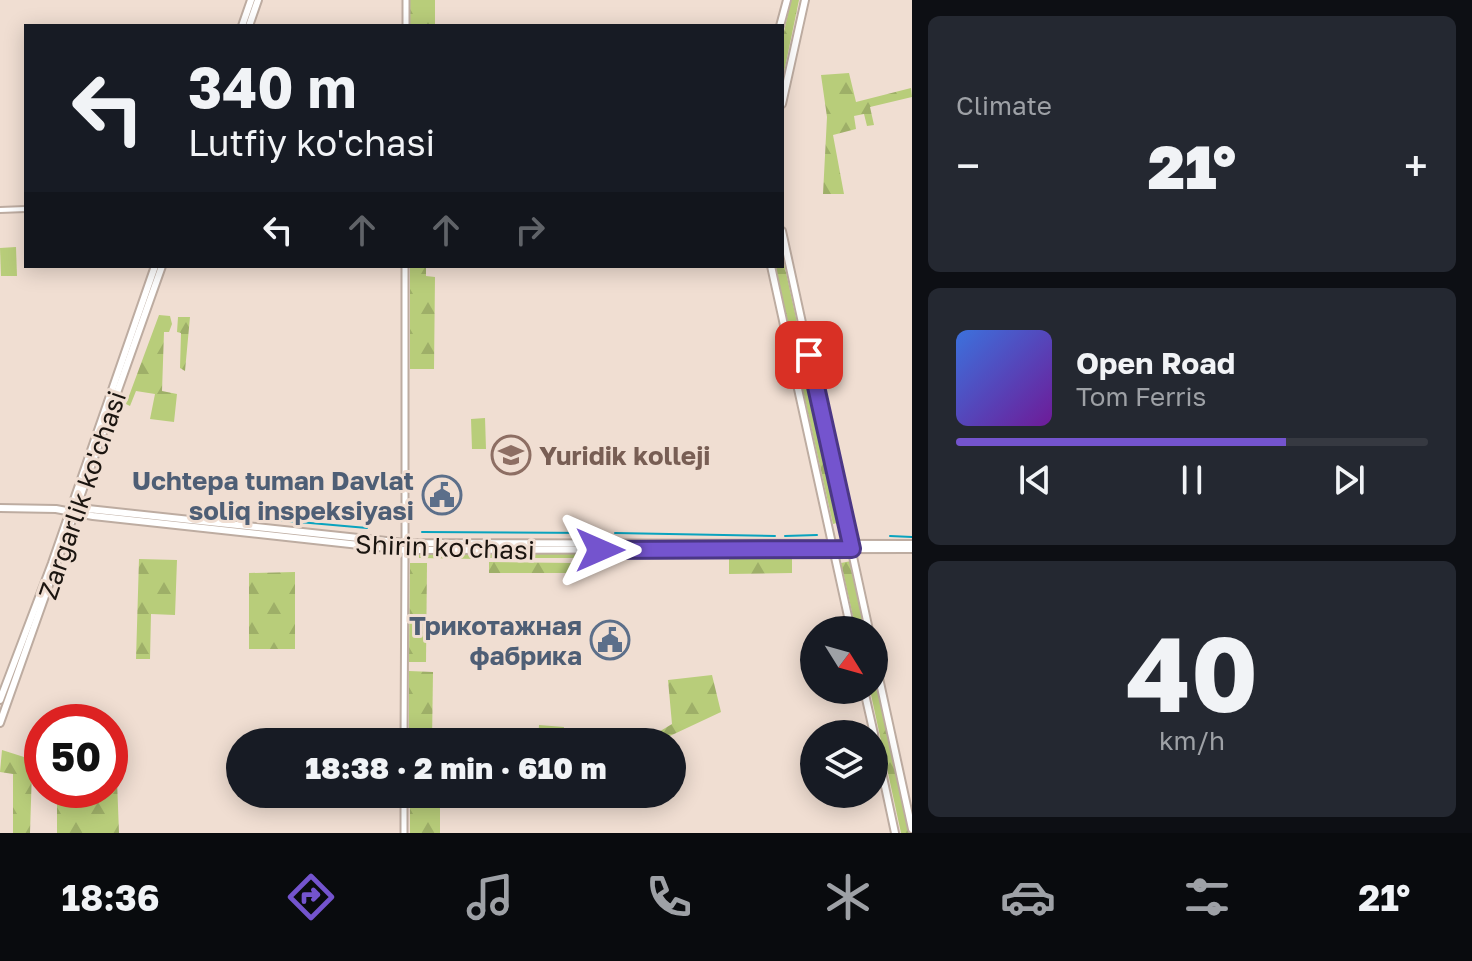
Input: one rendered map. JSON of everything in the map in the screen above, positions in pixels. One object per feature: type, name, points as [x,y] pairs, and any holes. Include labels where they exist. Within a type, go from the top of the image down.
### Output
[{"type":"main road","points":[[243,24],[251,0]]},
{"type":"main road","points":[[250,24],[258,0]]},
{"type":"main road","points":[[781,24],[787,0]]},
{"type":"main road","points":[[784,95],[805,0]]},
{"type":"main road","points":[[784,240],[866,616]]},
{"type":"main road","name":"Zargarlik ko'chasi","points":[[0,700],[74,510],[154,268]]},
{"type":"main road","name":"Zargarlik ko'chasi","points":[[0,723],[161,268]]},
{"type":"main road","points":[[771,268],[848,616]]},
{"type":"main road","name":"Shirin ko'chasi","points":[[0,508],[74,510],[405,546],[912,547]]},
{"type":"main road","points":[[885,704],[912,829]]},
{"type":"main road","points":[[888,800],[895,833]]},
{"type":"street","points":[[406,0],[406,24]]},
{"type":"street","points":[[0,210],[24,209]]},
{"type":"street","points":[[404,728],[405,268]]},
{"type":"street","points":[[404,808],[404,833]]},
{"type":"green space","points":[[410,0],[435,0],[435,24],[409,24]]},
{"type":"green space","points":[[791,0],[799,0],[784,72],[784,32]]},
{"type":"green space","points":[[849,73],[856,102],[911,88],[912,97],[870,107],[874,125],[867,126],[864,114],[854,116],[856,129],[833,135],[844,194],[823,194],[827,117],[821,75]]},
{"type":"green space","points":[[16,247],[17,276],[1,276],[0,248]]},
{"type":"green space","points":[[784,263],[841,522],[833,524],[775,268],[784,268]]},
{"type":"green space","points":[[410,268],[426,268],[426,276],[435,277],[434,369],[410,369]]},
{"type":"green space","points":[[159,315],[170,316],[172,324],[169,332],[164,332],[162,391],[177,394],[174,422],[150,419],[155,394],[136,391],[130,406],[126,404]]},
{"type":"green space","points":[[178,317],[190,317],[185,371],[180,368]]},
{"type":"green space","points":[[485,418],[486,449],[472,449],[471,419]]},
{"type":"green space","points":[[419,553],[444,556],[477,553],[479,559],[419,558]]},
{"type":"green space","points":[[585,553],[588,558],[484,558],[487,554]]},
{"type":"green space","points":[[599,553],[719,553],[721,558],[594,559]]},
{"type":"green space","points":[[792,554],[792,573],[729,574],[729,555]]},
{"type":"green space","points":[[139,559],[177,560],[175,615],[151,614],[150,659],[136,659]]},
{"type":"green space","points":[[851,561],[862,616],[853,616],[841,563]]},
{"type":"green space","points":[[489,562],[573,563],[573,573],[489,573]]},
{"type":"green space","points":[[410,563],[427,563],[426,662],[409,662]]},
{"type":"green space","points":[[295,572],[295,649],[249,649],[249,573]]},
{"type":"green space","points":[[409,671],[433,672],[432,728],[409,728]]},
{"type":"green space","points":[[712,675],[721,712],[686,728],[665,728],[672,724],[668,680]]},
{"type":"green space","points":[[873,704],[881,704],[884,720],[877,720]]},
{"type":"green space","points":[[539,725],[564,727],[564,728],[539,728]]},
{"type":"green space","points":[[888,738],[909,833],[901,833],[888,773]]},
{"type":"green space","points":[[2,750],[24,757],[24,808],[31,808],[30,833],[13,833],[13,774],[0,772]]},
{"type":"green space","points":[[57,808],[118,808],[119,833],[57,833]]},
{"type":"green space","points":[[410,808],[440,808],[440,833],[410,833]]},
{"type":"waterway","points":[[265,519],[367,528]]},
{"type":"waterway","points":[[422,532],[595,533]]},
{"type":"waterway","points":[[615,533],[775,536]]},
{"type":"waterway","points":[[785,536],[817,535]]},
{"type":"waterway","points":[[890,536],[912,537]]},
{"type":"place","name":"Yuridik kolleji","points":[[511,455]]},
{"type":"place","name":"Uchtepa tuman Davlat soliq inspeksiyasi","points":[[442,495]]},
{"type":"place","name":"Трикотажная фабрика","points":[[610,640]]},
{"type":"route","points":[[600,550],[852,549],[809,355]]}]
